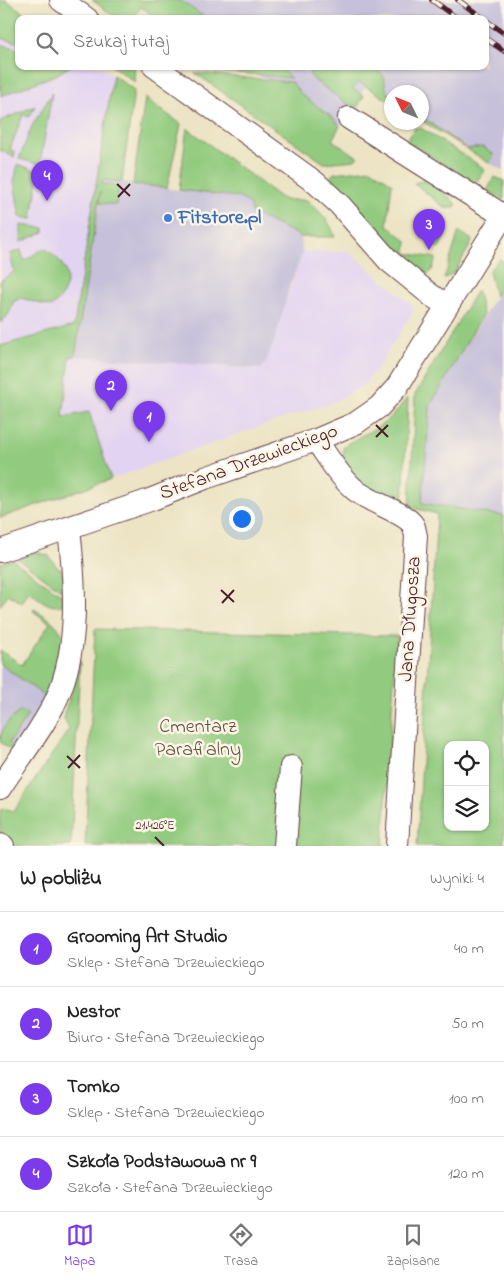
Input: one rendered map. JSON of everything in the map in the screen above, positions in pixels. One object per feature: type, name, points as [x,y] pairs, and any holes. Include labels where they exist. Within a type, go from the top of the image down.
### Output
[{"type":"street","points":[[61,0],[82,15]]},
{"type":"street","points":[[160,70],[316,183],[340,205],[388,261],[446,305]]},
{"type":"street","points":[[349,118],[504,216]]},
{"type":"street","name":"Stefana Drzewieckiego","points":[[0,551],[150,500],[205,478],[316,440],[356,423],[379,407],[397,387],[446,305],[504,216]]},
{"type":"street","name":"Jana Długosza","points":[[316,440],[343,479],[370,500],[406,518],[413,525],[416,536],[397,846]]},
{"type":"street","points":[[0,788],[49,712],[61,687],[69,657],[75,602],[75,580],[69,528]]},
{"type":"street","points":[[285,846],[290,767]]},
{"type":"shaded area","points":[[0,0],[6,0],[27,15],[15,15],[15,70],[105,70],[113,76],[74,326],[0,346]]},
{"type":"shaded area","points":[[165,0],[504,0],[504,171],[489,163],[429,122],[429,85],[384,85],[384,91],[369,81],[334,135],[253,70],[489,70],[489,15],[183,15]]},
{"type":"shaded area","points":[[102,179],[238,197],[301,230],[302,255],[290,285],[275,339],[266,362],[261,369],[75,356]]},
{"type":"shaded area","points":[[302,250],[308,252],[348,251],[412,305],[413,312],[369,379],[362,386],[330,404],[287,417],[111,479],[89,412],[63,418],[70,355],[261,369],[302,255]]},
{"type":"shaded area","points":[[504,282],[504,516],[422,503],[430,406]]},
{"type":"shaded area","points":[[0,650],[52,689],[16,749],[0,734]]},
{"type":"green space","points":[[0,0],[6,0],[27,15],[15,15],[15,42],[0,38]]},
{"type":"green space","points":[[92,0],[180,0],[201,15],[152,15],[141,7],[136,15],[113,15]]},
{"type":"green space","points":[[0,44],[15,48],[15,70],[64,70],[58,74],[1,96]]},
{"type":"green space","points":[[118,70],[134,70],[135,82]]},
{"type":"green space","points":[[206,70],[281,70],[291,78]]},
{"type":"green space","points":[[309,70],[376,70],[383,75],[385,85],[384,98],[359,82],[353,89],[364,96],[358,106],[352,107],[314,80],[310,75]]},
{"type":"green space","points":[[195,73],[292,82],[303,95],[340,126],[332,140],[358,157],[355,160],[324,163]]},
{"type":"green space","points":[[113,75],[134,90],[122,182],[102,180],[102,184],[119,186],[116,205],[99,203],[100,192],[75,356],[70,356],[63,417],[89,412],[111,479],[0,518],[0,346],[74,326]]},
{"type":"green space","points":[[52,93],[40,164],[19,159],[32,126]]},
{"type":"green space","points":[[145,98],[181,124],[167,188],[133,184]]},
{"type":"green space","points":[[35,106],[29,117],[23,115],[10,149],[15,152],[14,157],[0,150],[0,121]]},
{"type":"green space","points":[[429,122],[467,149],[483,147],[494,155],[489,163],[429,125]]},
{"type":"green space","points":[[187,128],[284,200],[307,200],[327,221],[335,237],[302,237],[252,213],[249,203],[238,197],[179,190]]},
{"type":"green space","points":[[414,130],[424,130],[485,169],[476,183],[408,143],[408,138]]},
{"type":"green space","points":[[18,164],[39,172],[32,219],[20,217],[14,182]]},
{"type":"green space","points":[[371,169],[392,183],[387,225],[407,241],[406,253],[436,258],[432,270],[426,276],[389,247],[352,199],[330,177],[334,173]]},
{"type":"green space","points":[[495,177],[504,181],[504,200],[487,190]]},
{"type":"green space","points":[[425,180],[445,193],[457,205],[453,208],[445,208],[414,183]]},
{"type":"green space","points":[[433,211],[448,222],[440,248],[435,247],[438,228]]},
{"type":"green space","points":[[21,225],[44,228],[44,232],[21,242]]},
{"type":"green space","points":[[459,231],[472,240],[471,244],[455,272],[444,279]]},
{"type":"green space","points":[[44,248],[60,261],[64,268],[67,283],[64,291],[51,307],[21,298],[13,302],[9,314],[0,323],[0,281],[14,272],[10,254],[21,250],[24,261]]},
{"type":"green space","points":[[499,259],[504,262],[504,282],[495,296],[489,271]]},
{"type":"green space","points":[[477,290],[483,314],[430,406],[422,503],[504,516],[504,846],[417,846],[437,514],[410,507],[415,395]]},
{"type":"green space","points":[[407,398],[403,505],[364,486],[349,468],[343,457],[343,451],[346,445],[380,426]]},
{"type":"green space","points":[[33,552],[48,555],[59,569],[61,568],[64,578],[64,592],[17,558]]},
{"type":"green space","points":[[12,559],[63,596],[63,604],[59,606],[50,605],[29,591],[22,603],[8,594],[0,606],[0,563]]},
{"type":"green space","points":[[34,609],[54,623],[63,636],[49,699],[0,664],[0,650],[22,665],[50,623],[33,611]]},
{"type":"green space","name":"Cmentarz Parafialny","points":[[95,629],[397,636],[383,846],[85,846]]},
{"type":"green space","points":[[80,660],[71,846],[17,846],[0,839],[0,810],[14,811],[69,729],[64,719],[64,713],[74,686]]},
{"type":"green space","points":[[21,711],[28,715],[9,743],[16,749],[13,751],[0,742],[0,737],[6,724]]},
{"type":"railway","points":[[432,0],[453,15]]},
{"type":"railway","points":[[458,0],[479,15]]},
{"type":"railway","points":[[489,23],[504,33]]},
{"type":"railway","points":[[489,41],[504,51]]},
{"type":"place","name":"Szkoła Podstawowa nr 9","points":[[47,201]]},
{"type":"place","name":"Fitstore.pl","points":[[168,218]]},
{"type":"place","name":"Tomko","points":[[429,250]]},
{"type":"place","name":"Nestor","points":[[111,411]]},
{"type":"place","name":"Grooming Art Studio","points":[[149,442]]}]
